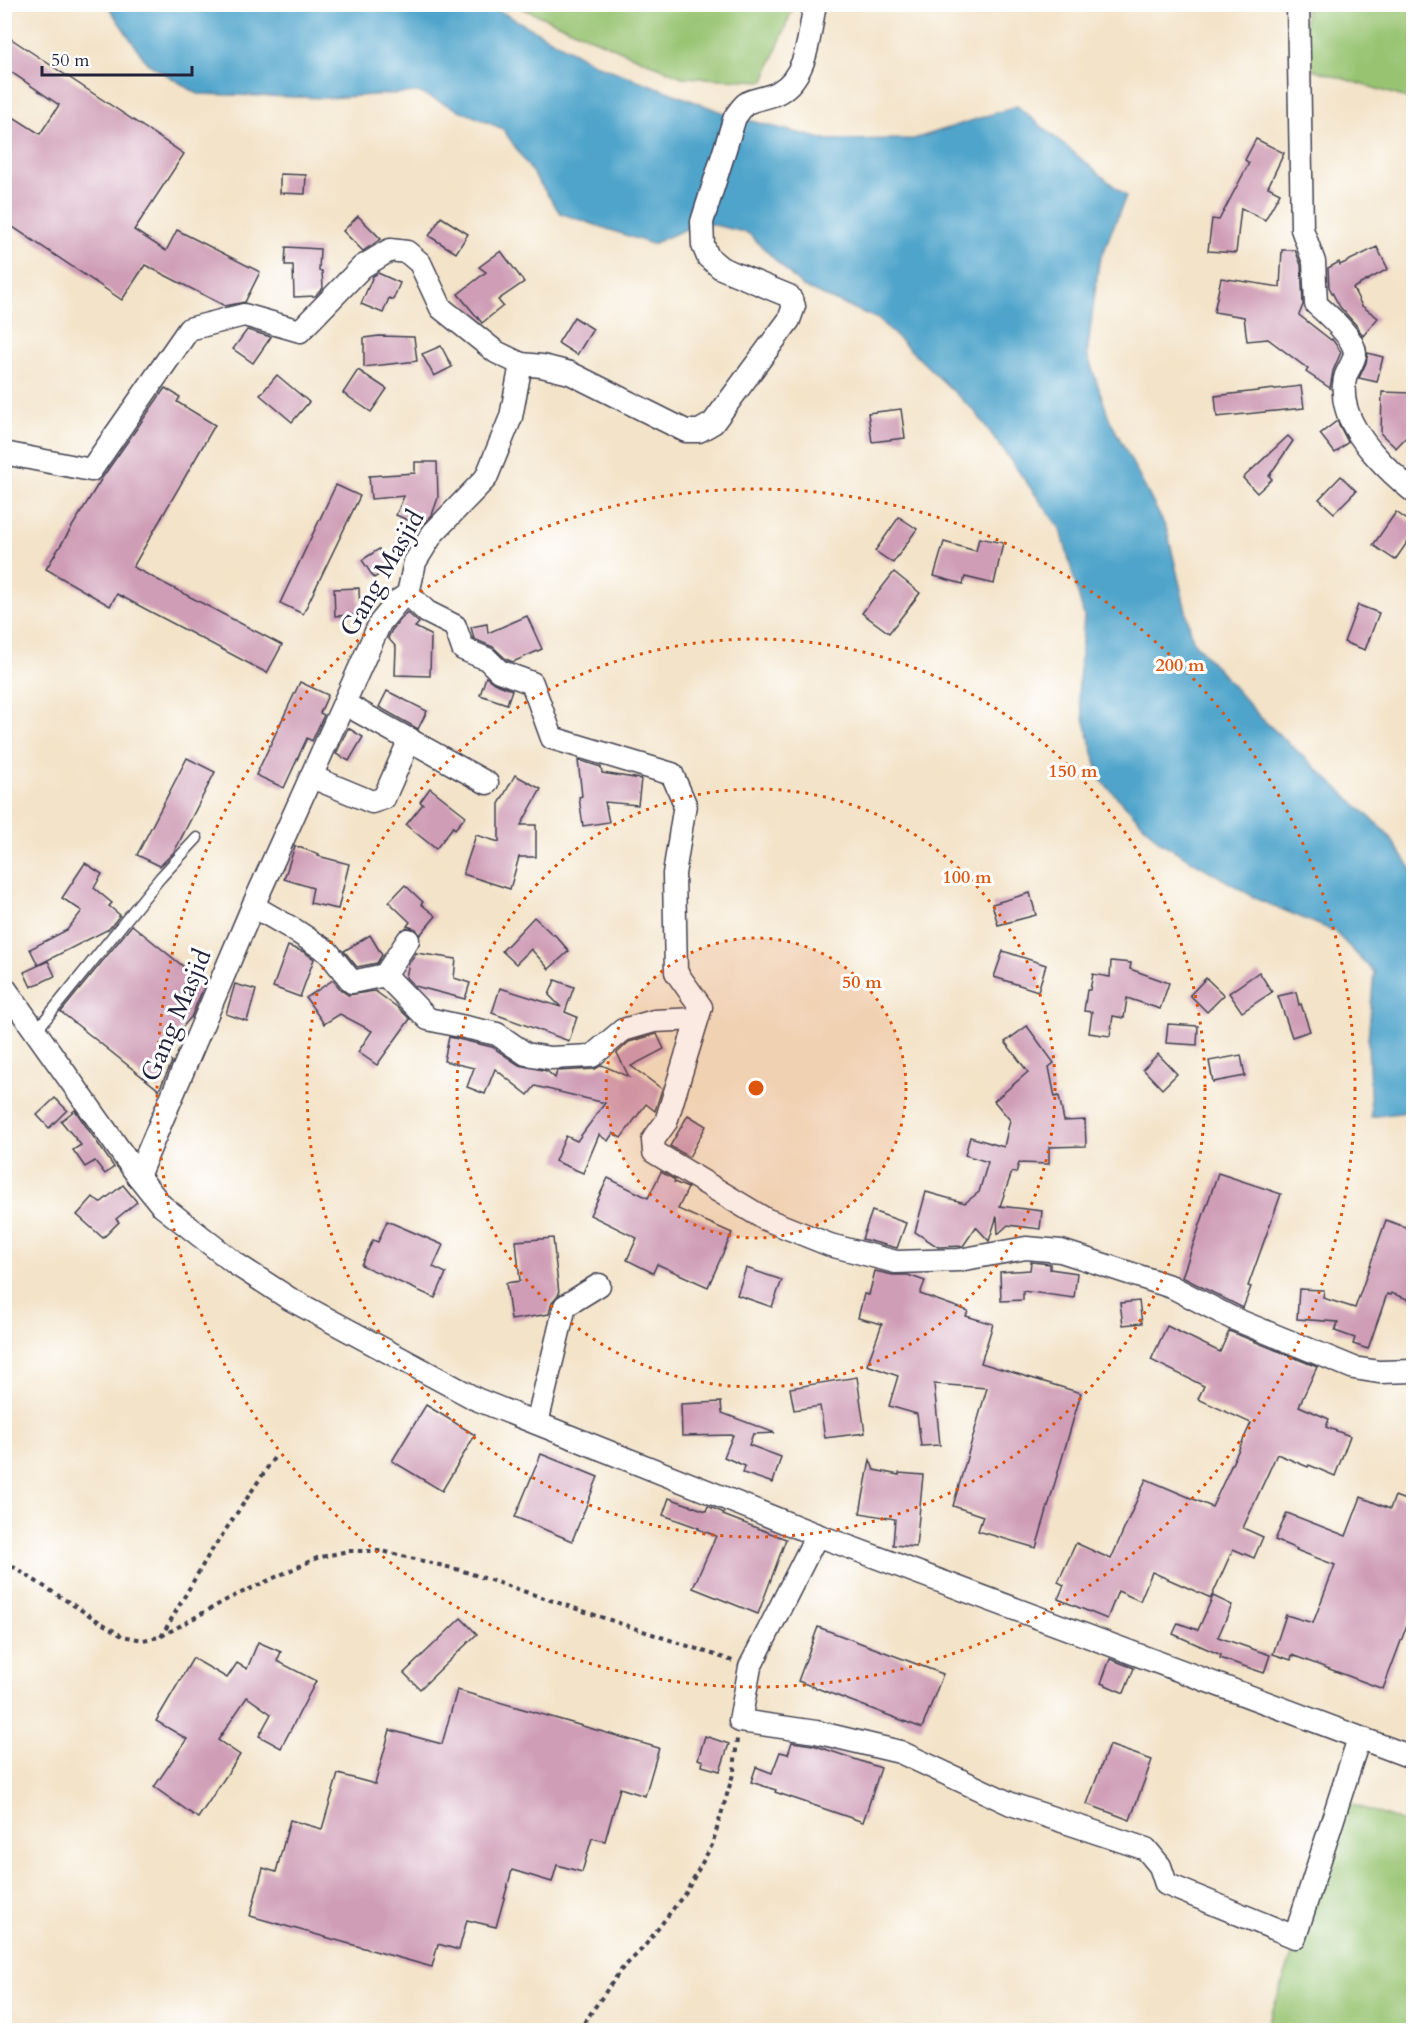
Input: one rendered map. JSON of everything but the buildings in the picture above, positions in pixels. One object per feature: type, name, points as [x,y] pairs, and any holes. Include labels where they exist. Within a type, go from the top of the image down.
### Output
[{"type":"street","points":[[4,453],[91,470],[189,329],[244,315],[300,331],[362,267],[390,250],[408,252],[420,262],[441,308],[496,352],[521,364],[542,366],[570,373],[686,431],[699,431],[713,423],[789,320],[794,306],[789,296],[721,268],[708,257],[703,245],[702,222],[735,117],[746,103],[777,93],[789,86],[798,75],[815,4]]},
{"type":"street","points":[[1298,4],[1302,229],[1314,262],[1316,304],[1337,323],[1354,347],[1355,354],[1345,377],[1344,393],[1346,408],[1359,434],[1388,471],[1413,492]]},
{"type":"street","name":"Gang Masjid","points":[[138,1176],[253,906],[380,623],[398,601],[408,594],[415,562],[433,533],[486,478],[511,417],[521,364]]},
{"type":"street","points":[[408,594],[428,612],[455,626],[463,649],[487,659],[499,671],[532,683],[552,738],[672,774],[685,804],[674,874],[676,972],[701,1007],[666,1122],[653,1140],[654,1152],[765,1219],[830,1245],[896,1262],[959,1260],[1026,1248],[1061,1251],[1172,1287],[1232,1318],[1354,1368],[1379,1372],[1413,1371]]},
{"type":"street","points":[[345,704],[487,783]]},
{"type":"street","points":[[312,777],[372,802],[384,798],[410,739]]},
{"type":"street","points":[[253,906],[293,928],[328,952],[352,982],[385,975],[408,940]]},
{"type":"street","points":[[385,975],[428,1019],[497,1034],[526,1054],[550,1058],[592,1056],[623,1030],[654,1021],[697,1019]]},
{"type":"street","points":[[4,987],[138,1176],[162,1206],[236,1264],[290,1299],[476,1399],[818,1535],[1413,1758]]},
{"type":"street","points":[[537,1423],[565,1306],[599,1285]]},
{"type":"street","points":[[818,1535],[750,1667],[740,1721],[816,1732],[900,1752],[1011,1804],[1146,1849],[1160,1866],[1166,1884],[1294,1937],[1359,1738]]},
{"type":"lane","points":[[36,1030],[160,878],[197,838]]},
{"type":"path","points":[[160,1637],[208,1556],[276,1455]]},
{"type":"path","points":[[4,1561],[122,1636],[143,1641],[160,1637],[228,1599],[317,1558],[348,1551],[382,1551],[460,1570],[750,1667]]},
{"type":"path","points":[[579,2031],[621,1970],[644,1947],[686,1892],[712,1845],[734,1771],[740,1721]]},
{"type":"green space","points":[[517,5],[794,5],[764,81],[682,77]]},
{"type":"green space","points":[[1306,5],[1413,5],[1413,100],[1302,66]]},
{"type":"green space","points":[[1345,1802],[1413,1825],[1413,2030],[1266,2030]]},
{"type":"water","points":[[107,5],[489,5],[595,64],[735,117],[826,140],[914,139],[1017,106],[1126,196],[1099,262],[1087,354],[1109,418],[1167,530],[1193,641],[1261,718],[1386,832],[1413,871],[1413,1111],[1371,1117],[1368,1040],[1374,972],[1334,931],[1259,900],[1160,842],[1100,779],[1078,695],[1084,616],[1061,530],[977,414],[878,319],[803,287],[748,233],[702,222],[652,244],[560,213],[503,129],[418,92],[328,98],[198,94],[147,63]]}]
